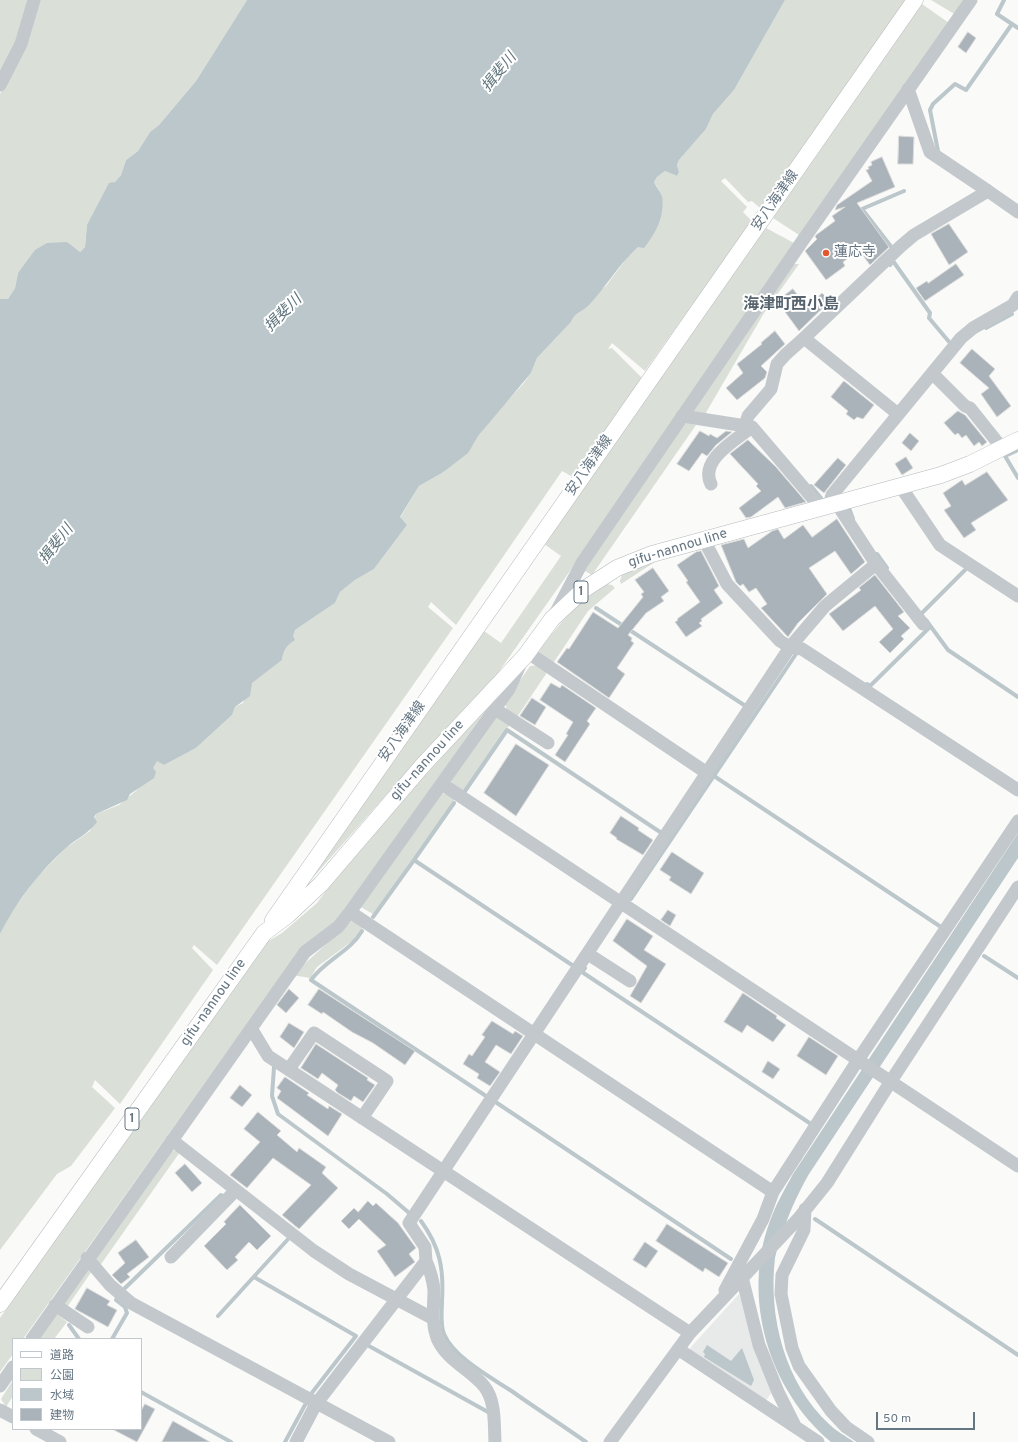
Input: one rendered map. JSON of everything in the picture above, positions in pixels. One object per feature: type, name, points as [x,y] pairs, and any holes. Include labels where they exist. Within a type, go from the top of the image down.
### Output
[{"type":"main road","name":"安八海津線","points":[[264,933],[916,0]]},
{"type":"main road","name":"gifu-nannou line","points":[[0,1304],[264,933],[288,915],[321,884],[423,766],[526,654],[552,619],[583,590],[617,568],[652,554],[901,487],[949,472],[1018,440]]},
{"type":"street","points":[[0,85],[21,44],[34,0]]},
{"type":"street","points":[[552,619],[582,563],[682,416],[971,0]]},
{"type":"street","points":[[908,89],[930,152],[1018,212]]},
{"type":"street","points":[[711,484],[708,478],[708,468],[714,458],[748,426],[748,416],[771,389],[777,364],[785,354],[914,235],[988,191]]},
{"type":"street","points":[[829,506],[832,495],[961,338],[973,328],[1016,303]]},
{"type":"street","points":[[804,338],[898,414]]},
{"type":"street","points":[[932,373],[965,406],[970,408],[1002,448]]},
{"type":"street","points":[[682,416],[748,426],[829,506],[923,624]]},
{"type":"street","points":[[901,487],[940,545],[1018,596]]},
{"type":"street","points":[[704,540],[726,584],[780,641],[790,647],[802,649],[1018,790]]},
{"type":"street","points":[[495,1442],[492,1403],[484,1387],[447,1354],[438,1341],[432,1318],[434,1290],[431,1273],[426,1261],[425,1247],[410,1223],[622,904],[790,647],[825,606],[876,564]]},
{"type":"street","points":[[33,1338],[87,1258],[305,952],[338,927],[350,912],[409,827],[442,784],[509,689],[526,654],[707,773]]},
{"type":"street","points":[[495,709],[548,743]]},
{"type":"street","points":[[442,784],[1018,1166]]},
{"type":"street","points":[[720,1299],[763,1219],[773,1192],[861,1061],[1018,821]]},
{"type":"street","points":[[610,1442],[690,1333],[720,1299],[802,1214],[842,1160],[887,1079],[1018,888]]},
{"type":"street","points":[[350,912],[535,1033],[773,1192]]},
{"type":"street","points":[[588,954],[630,981]]},
{"type":"street","points":[[251,1028],[268,1056],[690,1333]]},
{"type":"street","points":[[288,1069],[314,1033],[387,1081],[362,1118]]},
{"type":"street","points":[[172,1140],[314,1251],[349,1274],[432,1318]]},
{"type":"street","points":[[171,1257],[236,1190]]},
{"type":"street","points":[[802,1214],[804,1230],[782,1275],[781,1294],[792,1348],[799,1366],[830,1411],[846,1427],[868,1442]]},
{"type":"street","points":[[87,1258],[110,1285],[131,1303],[389,1442]]},
{"type":"street","points":[[296,1442],[316,1404],[395,1299],[426,1261]]},
{"type":"street","points":[[742,1277],[759,1345],[778,1392],[796,1427]]},
{"type":"street","points":[[55,1306],[88,1327]]},
{"type":"street","points":[[678,1349],[818,1442]]},
{"type":"street","points":[[0,1386],[12,1368]]},
{"type":"street","points":[[0,1410],[12,1416]]},
{"type":"street","points":[[38,1430],[54,1441]]},
{"type":"shaded area","points":[[739,1294],[749,1317],[774,1389],[765,1402],[692,1354],[690,1348]]},
{"type":"green space","points":[[0,0],[31,0],[18,42],[0,76]]},
{"type":"green space","points":[[39,0],[247,0],[196,81],[159,125],[150,132],[138,151],[126,160],[121,175],[87,225],[85,247],[80,252],[67,243],[47,243],[18,273],[15,288],[8,299],[0,299],[0,94],[24,46]]},
{"type":"green space","points":[[785,0],[906,0],[760,208],[752,201],[748,202],[725,178],[721,181],[747,207],[743,212],[752,221],[645,371],[612,343],[608,349],[612,348],[642,378],[573,477],[562,471],[456,625],[431,602],[428,607],[453,628],[217,965],[194,945],[192,948],[213,970],[120,1104],[95,1080],[92,1087],[115,1108],[71,1166],[57,1174],[0,1250],[0,934],[8,917],[37,877],[66,848],[90,831],[96,814],[119,805],[137,790],[157,760],[164,765],[196,748],[232,715],[235,707],[243,703],[251,683],[282,660],[283,651],[289,643],[295,630],[335,603],[340,592],[355,580],[374,569],[407,525],[400,518],[419,486],[442,473],[473,445],[497,412],[523,384],[531,373],[537,358],[571,322],[574,315],[588,305],[597,293],[606,286],[629,255],[638,247],[662,195],[654,182],[657,177],[665,171],[677,176],[679,172],[677,165],[679,160],[706,129],[713,114],[734,90]]},
{"type":"green space","points":[[931,0],[966,0],[956,15]]},
{"type":"green space","points":[[922,4],[949,23],[799,235],[773,218]]},
{"type":"green space","points":[[766,228],[794,243],[577,561],[493,680],[418,759],[302,890],[484,631],[501,643],[561,556],[544,544]]},
{"type":"green space","points":[[790,264],[799,264],[764,313],[704,416],[694,413],[694,409]]},
{"type":"green space","points":[[687,423],[696,425],[592,575],[585,571],[585,565],[682,425]]},
{"type":"green space","points":[[661,558],[621,584],[620,581],[622,575],[643,563]]},
{"type":"green space","points":[[606,584],[612,585],[615,588],[588,611],[552,665],[542,659],[539,651],[554,631],[569,614]]},
{"type":"green space","points":[[539,665],[548,671],[517,717],[507,711],[505,702],[530,666]]},
{"type":"green space","points":[[495,697],[336,923],[299,950],[24,1338],[12,1338],[12,1355],[0,1372],[0,1318],[265,943],[282,933],[317,903],[348,861]]},
{"type":"green space","points":[[501,715],[511,723],[462,793],[452,786],[451,778],[493,717]]},
{"type":"green space","points":[[448,793],[456,798],[373,914],[359,906],[438,794]]},
{"type":"green space","points":[[354,919],[364,926],[355,939],[317,967],[310,978],[292,975]]},
{"type":"green space","points":[[176,1150],[180,1152],[99,1267],[95,1255],[169,1152]]},
{"type":"green space","points":[[90,1269],[92,1271],[65,1310],[62,1308],[82,1270]]},
{"type":"green space","points":[[57,1314],[67,1322],[55,1338],[38,1338]]},
{"type":"green space","points":[[12,1382],[12,1398],[6,1407],[1,1399]]},
{"type":"water","name":"揖斐川","points":[[247,0],[785,0],[734,90],[713,114],[706,129],[679,160],[677,165],[679,172],[677,176],[665,171],[657,177],[654,182],[662,196],[663,203],[661,217],[656,230],[644,248],[638,247],[631,254],[589,305],[575,316],[537,358],[531,373],[479,435],[468,453],[442,473],[419,486],[400,517],[407,525],[374,569],[355,580],[340,592],[335,603],[295,630],[293,636],[295,640],[286,648],[282,660],[252,683],[250,696],[235,707],[232,715],[196,748],[164,765],[157,761],[153,768],[156,772],[154,778],[130,794],[127,800],[96,814],[94,817],[97,822],[86,833],[56,857],[37,877],[13,910],[0,934],[0,299],[8,299],[15,288],[18,273],[35,250],[47,243],[67,242],[80,252],[85,247],[87,225],[109,183],[115,182],[121,175],[126,160],[138,151],[150,132],[159,125],[196,81]]},
{"type":"water","points":[[1018,833],[1018,858],[809,1174],[790,1213],[777,1251],[775,1258],[774,1303],[777,1326],[791,1369],[801,1389],[814,1408],[832,1427],[854,1442],[831,1442],[809,1421],[791,1396],[777,1370],[766,1341],[760,1311],[759,1281],[762,1250],[770,1221],[793,1174]]},
{"type":"water","points":[[707,1345],[731,1361],[742,1348],[754,1380],[751,1386],[704,1357],[705,1354],[703,1352]]},
{"type":"building","points":[[968,32],[976,38],[966,53],[958,47]]},
{"type":"building","points":[[899,136],[914,137],[913,164],[898,164]]},
{"type":"building","points":[[882,157],[895,187],[857,203],[889,247],[870,265],[859,250],[843,262],[845,266],[826,280],[805,251],[817,239],[815,237],[816,235],[835,221],[832,216],[845,207],[835,210],[837,205],[872,181],[866,170],[872,165],[871,162]]},
{"type":"building","points":[[949,224],[968,252],[949,265],[931,234]]},
{"type":"building","points":[[956,264],[964,275],[925,301],[916,288],[927,281],[928,283]]},
{"type":"building","points":[[793,289],[800,298],[802,297],[809,305],[822,293],[830,301],[799,331],[777,301]]},
{"type":"building","points":[[775,331],[785,344],[761,366],[767,372],[765,378],[737,400],[726,388],[743,373],[737,364],[762,344],[761,343]]},
{"type":"building","points":[[972,349],[995,369],[989,376],[1011,406],[997,417],[981,394],[989,388],[960,363]]},
{"type":"building","points":[[844,381],[874,405],[863,419],[857,417],[854,420],[846,414],[848,411],[831,397]]},
{"type":"building","points":[[958,411],[965,415],[987,442],[982,446],[979,442],[974,446],[966,435],[962,438],[958,433],[955,435],[944,423]]},
{"type":"building","points":[[700,431],[717,438],[726,431],[732,432],[716,445],[707,456],[702,453],[689,471],[677,464]]},
{"type":"building","points":[[910,433],[919,441],[911,451],[902,443]]},
{"type":"building","points":[[748,440],[776,467],[806,502],[785,508],[778,497],[751,517],[746,518],[739,508],[761,491],[756,486],[758,484],[730,454]]},
{"type":"building","points":[[906,457],[913,468],[902,475],[895,464]]},
{"type":"building","points":[[838,458],[846,465],[824,493],[814,485]]},
{"type":"building","points":[[987,472],[1008,500],[971,523],[976,530],[964,538],[944,510],[951,506],[943,493],[962,480],[965,485]]},
{"type":"building","points":[[837,519],[865,562],[851,574],[835,551],[809,568],[827,594],[798,623],[788,637],[761,608],[767,604],[756,588],[749,592],[743,584],[740,586],[736,582],[721,545],[744,539],[748,548],[772,531],[778,529],[784,539],[803,525],[812,537]]},
{"type":"building","points":[[701,551],[719,586],[714,590],[723,603],[701,619],[702,621],[699,623],[702,626],[686,637],[675,622],[700,602],[686,582],[688,581],[677,565],[696,552]]},
{"type":"building","points":[[653,568],[669,591],[661,597],[664,601],[646,613],[628,635],[632,638],[631,641],[634,643],[617,668],[625,674],[609,698],[557,662],[567,648],[569,649],[593,612],[618,628],[643,597],[641,594],[644,592],[635,580]]},
{"type":"building","points":[[875,575],[904,612],[898,616],[910,628],[901,636],[904,639],[890,653],[879,642],[893,629],[875,606],[843,631],[829,614],[861,590],[859,588]]},
{"type":"building","points":[[551,683],[560,688],[562,685],[596,708],[587,721],[590,724],[565,762],[555,755],[568,735],[566,734],[573,722],[540,700]]},
{"type":"building","points":[[532,698],[546,707],[535,725],[520,716]]},
{"type":"building","points":[[516,744],[549,765],[516,816],[484,793]]},
{"type":"building","points":[[621,816],[653,840],[643,855],[616,839],[617,838],[610,833]]},
{"type":"building","points":[[672,852],[704,873],[691,894],[669,880],[671,877],[660,870]]},
{"type":"building","points":[[668,910],[676,915],[670,926],[661,920]]},
{"type":"building","points":[[627,919],[653,936],[644,950],[666,964],[641,1003],[630,996],[647,966],[613,941]]},
{"type":"building","points":[[289,989],[299,998],[286,1013],[277,1005]]},
{"type":"building","points":[[319,989],[415,1051],[405,1065],[323,1012],[322,1014],[308,1005]]},
{"type":"building","points":[[743,993],[777,1016],[776,1018],[786,1025],[773,1042],[747,1025],[742,1033],[724,1022]]},
{"type":"building","points":[[492,1021],[513,1034],[515,1031],[523,1036],[511,1054],[496,1045],[485,1062],[500,1072],[490,1086],[477,1078],[479,1074],[463,1064],[469,1054],[472,1056],[485,1037],[482,1035]]},
{"type":"building","points":[[289,1023],[304,1032],[294,1048],[280,1037]]},
{"type":"building","points":[[809,1037],[838,1056],[826,1075],[797,1056]]},
{"type":"building","points":[[316,1044],[368,1078],[367,1080],[375,1085],[363,1102],[354,1096],[351,1101],[338,1093],[335,1090],[338,1085],[322,1073],[318,1079],[301,1068]]},
{"type":"building","points":[[768,1061],[780,1069],[773,1079],[762,1072]]},
{"type":"building","points":[[285,1077],[309,1093],[307,1095],[328,1109],[329,1106],[342,1114],[328,1136],[277,1098],[281,1091],[277,1088]]},
{"type":"building","points":[[240,1085],[252,1095],[242,1107],[230,1098]]},
{"type":"building","points":[[258,1112],[281,1131],[277,1135],[297,1152],[299,1148],[326,1167],[322,1173],[338,1188],[299,1229],[282,1215],[311,1185],[273,1158],[247,1188],[230,1175],[260,1142],[244,1129]]},
{"type":"building","points":[[185,1164],[202,1183],[192,1192],[175,1173]]},
{"type":"building","points":[[368,1201],[373,1206],[376,1203],[398,1223],[416,1248],[409,1254],[415,1262],[395,1277],[377,1251],[386,1245],[359,1219],[349,1229],[341,1221],[354,1208],[358,1212]]},
{"type":"building","points":[[240,1205],[271,1236],[257,1250],[249,1242],[235,1257],[238,1260],[227,1270],[204,1246],[226,1224],[224,1222]]},
{"type":"building","points":[[667,1224],[728,1263],[719,1277],[705,1268],[703,1272],[656,1241]]},
{"type":"building","points":[[136,1240],[149,1257],[127,1274],[130,1277],[121,1284],[112,1275],[125,1263],[118,1253]]},
{"type":"building","points":[[645,1242],[658,1251],[646,1268],[633,1260]]},
{"type":"building","points":[[87,1288],[110,1301],[107,1305],[117,1310],[108,1327],[75,1309]]},
{"type":"building","points":[[145,1404],[155,1409],[137,1442],[114,1430],[142,1430],[142,1409]]},
{"type":"building","points":[[173,1421],[210,1442],[162,1442]]},
{"type":"waterway","points":[[1004,0],[997,14],[1018,28]]},
{"type":"waterway","points":[[938,151],[930,110],[933,104],[955,84],[966,90],[1012,24]]},
{"type":"waterway","points":[[893,249],[862,209],[904,191]]},
{"type":"waterway","points":[[890,265],[893,261],[930,313],[929,318],[950,343]]},
{"type":"waterway","points":[[986,328],[1012,314]]},
{"type":"waterway","points":[[1018,450],[1005,456],[1018,478]]},
{"type":"waterway","points":[[811,486],[821,498]]},
{"type":"waterway","points":[[849,508],[853,519]]},
{"type":"waterway","points":[[877,554],[887,568]]},
{"type":"waterway","points":[[921,614],[965,570]]},
{"type":"waterway","points":[[596,608],[744,705]]},
{"type":"waterway","points":[[926,620],[948,650],[1018,697]]},
{"type":"waterway","points":[[867,684],[870,686],[930,627]]},
{"type":"waterway","points":[[631,899],[796,654]]},
{"type":"waterway","points":[[463,794],[507,730],[660,832]]},
{"type":"waterway","points":[[714,776],[941,927]]},
{"type":"waterway","points":[[414,860],[454,803]]},
{"type":"waterway","points":[[373,917],[414,860],[572,965]]},
{"type":"waterway","points":[[362,931],[351,945],[323,967],[311,980],[486,1096]]},
{"type":"waterway","points":[[984,956],[1018,978]]},
{"type":"waterway","points":[[585,968],[582,972],[811,1124]]},
{"type":"waterway","points":[[274,1067],[272,1096],[278,1114],[387,1194],[408,1212]]},
{"type":"waterway","points":[[497,1103],[731,1259]]},
{"type":"waterway","points":[[124,1289],[221,1195]]},
{"type":"waterway","points":[[815,1219],[1018,1355]]},
{"type":"waterway","points":[[421,1221],[437,1249],[442,1279],[442,1326],[449,1343],[474,1367],[586,1442]]},
{"type":"waterway","points":[[218,1316],[290,1237]]},
{"type":"waterway","points":[[254,1277],[356,1336],[311,1394]]},
{"type":"waterway","points":[[113,1338],[127,1313],[125,1307],[116,1300],[119,1296]]},
{"type":"waterway","points":[[69,1325],[78,1338]]},
{"type":"waterway","points":[[369,1346],[488,1412]]},
{"type":"waterway","points":[[142,1393],[231,1442]]},
{"type":"waterway","points":[[285,1442],[305,1405]]},
{"type":"place","name":"蓮応寺","points":[[826,253]]},
{"type":"district","name":"海津町西小島","points":[[791,306]]}]
